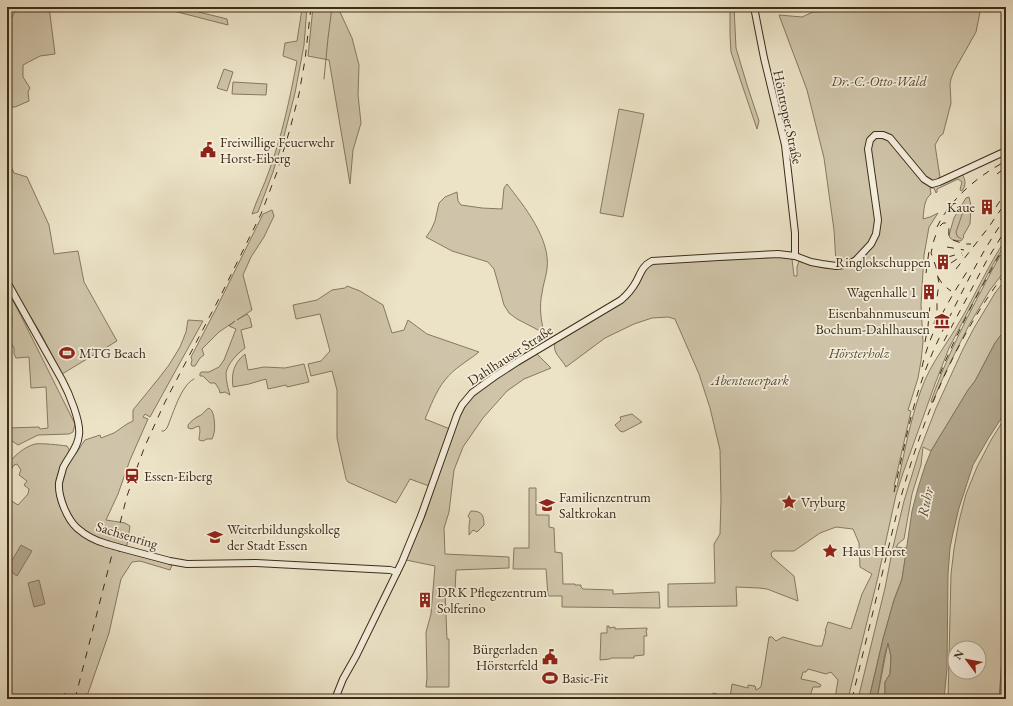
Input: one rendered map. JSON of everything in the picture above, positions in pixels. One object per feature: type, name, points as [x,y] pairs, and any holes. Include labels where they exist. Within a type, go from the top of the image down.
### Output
[{"type":"street","name":"Höntroper Straße","points":[[754,7],[764,58],[785,145],[795,233],[795,256]]},
{"type":"street","name":"Dahlhauser Straße","points":[[335,699],[397,572],[421,516],[457,415],[465,402],[478,388],[517,362],[616,304],[629,291],[644,266],[652,262],[778,254],[795,256],[817,263],[836,266],[848,264],[856,260],[871,244],[877,230],[878,220],[868,149],[870,140],[875,135],[879,134],[890,138],[924,179],[932,184],[944,180],[1006,150]]},
{"type":"street","name":"Sachsenring","points":[[7,282],[66,386],[78,423],[79,438],[63,468],[59,484],[64,507],[69,518],[82,532],[94,540],[107,544],[170,561],[187,564],[256,563],[390,570],[397,572]]},
{"type":"green space","points":[[16,7],[49,7],[55,54],[40,56],[23,65],[23,77],[30,88],[28,92],[29,101],[15,107],[7,107],[7,25],[13,16]]},
{"type":"green space","points":[[158,7],[179,7],[227,19],[228,25]]},
{"type":"green space","points":[[307,7],[304,45],[295,93],[283,140],[258,212],[252,214],[278,144],[297,61],[283,56],[285,43],[297,41],[302,9]]},
{"type":"green space","points":[[313,7],[339,7],[352,38],[359,65],[358,95],[361,123],[353,150],[350,184],[329,60],[308,56]]},
{"type":"green space","points":[[730,7],[734,7],[736,48],[759,121],[757,129],[731,52]]},
{"type":"green space","points":[[886,7],[981,7],[976,32],[951,79],[951,103],[943,134],[940,136],[935,145],[941,184],[962,174],[965,185],[962,191],[960,190],[962,182],[958,179],[937,189],[936,193],[934,188],[930,188],[931,194],[925,205],[923,219],[938,213],[929,227],[924,255],[921,305],[923,342],[921,361],[918,378],[908,410],[911,411],[894,486],[897,487],[910,426],[925,381],[934,363],[960,321],[993,259],[1006,239],[1006,242],[949,348],[903,473],[896,495],[878,577],[848,699],[836,699],[838,680],[831,672],[826,674],[808,669],[806,672],[803,672],[801,679],[816,682],[821,685],[820,687],[813,687],[810,699],[714,699],[713,693],[730,698],[732,684],[748,688],[748,685],[755,686],[756,690],[761,687],[769,637],[772,637],[776,641],[783,637],[816,646],[822,646],[828,622],[851,629],[862,594],[872,574],[860,567],[859,543],[853,529],[836,527],[820,533],[794,551],[773,551],[771,554],[772,557],[794,576],[798,601],[767,589],[736,587],[737,606],[668,607],[668,584],[715,583],[714,544],[720,534],[721,499],[720,450],[710,408],[699,374],[675,319],[668,317],[652,318],[634,324],[605,338],[566,367],[556,353],[554,347],[555,343],[624,301],[647,267],[656,263],[785,257],[792,259],[794,276],[797,276],[799,261],[824,268],[836,268],[853,260],[836,264],[834,230],[824,158],[807,90],[779,15],[802,17],[813,12],[884,9]]},
{"type":"green space","points":[[224,69],[233,72],[227,91],[217,88]]},
{"type":"green space","points":[[233,82],[267,84],[266,95],[232,94]]},
{"type":"green space","points":[[619,109],[644,114],[623,217],[600,213]]},
{"type":"green space","points":[[7,158],[14,173],[27,177],[49,225],[54,254],[78,251],[84,282],[117,341],[62,374],[41,334],[7,277]]},
{"type":"green space","points":[[507,184],[535,224],[545,246],[547,269],[541,298],[541,318],[544,333],[517,319],[509,313],[504,305],[494,269],[488,262],[452,251],[426,237],[435,221],[439,203],[445,197],[457,192],[458,201],[461,205],[502,209],[504,188]]},
{"type":"green space","points":[[969,197],[971,206],[970,224],[961,241],[953,240],[949,235],[954,218],[966,198]]},
{"type":"green space","points":[[272,210],[274,216],[264,237],[251,257],[243,275],[252,310],[237,320],[247,314],[250,318],[252,327],[241,330],[245,348],[233,359],[227,369],[226,379],[230,395],[225,392],[220,393],[215,383],[210,383],[203,376],[200,376],[200,373],[209,372],[219,367],[224,360],[236,329],[229,326],[235,321],[219,332],[202,349],[204,355],[195,366],[192,366],[191,364],[191,357],[263,214]]},
{"type":"green space","points":[[1006,246],[1006,269],[990,290],[969,325],[932,403],[931,401],[936,387],[953,347],[995,264]]},
{"type":"green space","points":[[1006,279],[1006,333],[1001,335],[995,343],[975,381],[931,451],[923,447],[921,465],[912,494],[904,539],[896,547],[907,548],[902,579],[894,600],[883,639],[869,699],[858,699],[904,501],[919,452],[936,408],[963,349],[995,293]]},
{"type":"green space","points":[[347,286],[360,291],[383,305],[392,333],[404,330],[408,320],[427,334],[479,352],[457,368],[445,380],[436,393],[425,419],[450,429],[429,486],[410,479],[396,503],[348,482],[346,479],[337,438],[337,390],[332,371],[311,376],[308,364],[321,361],[330,351],[320,314],[296,319],[293,305],[317,300],[332,290],[345,288]]},
{"type":"green space","points":[[7,290],[75,424],[73,432],[69,434],[38,435],[18,445],[7,440],[7,428],[48,428],[46,387],[31,388],[29,357],[16,358],[14,354],[14,348],[11,341],[12,316],[9,312],[7,312]]},
{"type":"green space","points":[[188,320],[203,321],[150,417],[145,414],[143,417],[148,419],[106,520],[125,523],[130,526],[126,551],[172,565],[170,570],[140,561],[132,562],[121,579],[109,633],[86,699],[71,699],[65,693],[64,694],[68,699],[7,699],[7,498],[18,505],[28,494],[29,489],[24,485],[27,481],[19,475],[21,470],[17,464],[14,465],[7,476],[7,465],[20,452],[35,444],[67,446],[69,452],[75,455],[85,440],[100,435],[101,438],[114,433],[133,421],[133,410],[169,365],[180,347],[186,332]]},
{"type":"green space","points":[[536,353],[551,368],[524,379],[507,391],[483,418],[463,447],[454,470],[449,512],[444,528],[445,554],[509,557],[509,568],[456,570],[455,591],[445,591],[447,639],[449,639],[449,687],[426,687],[426,632],[431,614],[435,566],[406,560],[425,516],[448,446],[462,410],[480,390]]},
{"type":"green space","points":[[245,354],[248,370],[264,367],[285,368],[304,364],[309,382],[287,387],[286,385],[268,389],[266,379],[233,387],[232,377],[234,369],[238,361]]},
{"type":"green space","points":[[209,408],[214,417],[214,433],[212,439],[203,441],[199,440],[199,426],[192,429],[188,428],[188,425],[192,420]]},
{"type":"green space","points":[[632,414],[642,422],[623,432],[620,431],[615,425],[621,420],[620,417]]},
{"type":"green space","points":[[1006,416],[1006,699],[948,699],[948,680],[987,680],[987,640],[949,640],[951,574],[954,549],[966,494],[977,467]]},
{"type":"green space","points":[[529,488],[536,488],[536,515],[549,515],[549,527],[554,528],[555,552],[562,553],[563,584],[581,585],[583,589],[613,590],[613,594],[659,592],[660,608],[562,607],[562,596],[548,596],[546,569],[513,569],[514,548],[529,548]]},
{"type":"green space","points":[[471,511],[482,514],[484,525],[477,532],[473,530],[469,535],[470,519],[468,516]]},
{"type":"green space","points":[[607,626],[609,626],[609,628],[615,627],[615,629],[647,628],[647,636],[644,636],[644,655],[634,656],[634,658],[611,658],[600,660],[601,633],[607,633]]},
{"type":"green space","points":[[888,642],[891,657],[890,674],[885,682],[885,699],[877,699]]},
{"type":"water","name":"Ruhr","points":[[1006,333],[1006,411],[973,465],[959,508],[950,548],[948,574],[947,669],[944,699],[885,699],[885,682],[890,674],[891,657],[888,643],[877,699],[869,699],[883,639],[894,600],[902,579],[912,511],[925,466],[931,451],[975,381],[995,343],[1001,335]]},
{"type":"water","points":[[21,545],[32,551],[17,576],[7,569]]},
{"type":"water","points":[[39,580],[45,604],[34,607],[28,583]]},
{"type":"water","points":[[1006,602],[1006,699],[999,699]]},
{"type":"waterway","points":[[324,79],[332,7]]},
{"type":"waterway","points":[[961,239],[957,236],[956,232],[965,206]]},
{"type":"waterway","points":[[162,431],[167,428],[181,393],[189,382],[194,379]]},
{"type":"railway","points":[[75,699],[127,496],[145,446],[165,402],[261,214],[277,172],[299,94],[305,60],[311,7]]},
{"type":"railway","points":[[937,227],[943,216],[966,189],[985,174],[1006,161]]},
{"type":"railway","points":[[997,174],[1006,167]]},
{"type":"railway","points":[[1001,179],[1006,175]]},
{"type":"railway","points":[[996,207],[1006,192]]},
{"type":"railway","points":[[956,269],[1006,202]]},
{"type":"railway","points":[[894,492],[914,405],[930,358],[973,271],[1006,217]]},
{"type":"railway","points":[[940,226],[943,223],[947,223],[949,227],[950,239],[964,244],[971,244]]},
{"type":"railway","points":[[934,324],[937,310],[939,283],[936,267],[931,253],[938,229]]},
{"type":"railway","points":[[944,341],[987,260],[1006,229]]},
{"type":"railway","points":[[940,374],[974,301],[1006,244]]},
{"type":"railway","points":[[947,247],[964,250]]},
{"type":"railway","points":[[926,273],[929,251]]},
{"type":"railway","points":[[948,257],[962,253]]},
{"type":"railway","points":[[951,263],[963,255]]},
{"type":"railway","points":[[922,367],[935,328],[970,267]]},
{"type":"railway","points":[[852,699],[898,508],[928,415],[954,355],[970,326],[1006,272]]},
{"type":"railway","points":[[938,277],[943,285],[951,291]]},
{"type":"railway","points":[[925,342],[930,305]]},
{"type":"place","name":"Freiwillige Feuerwehr Horst-Eiberg","points":[[208,150]]},
{"type":"place","name":"Kaue","points":[[987,207]]},
{"type":"place","name":"Ringlokschuppen","points":[[943,262]]},
{"type":"place","name":"Wagenhalle 1","points":[[929,292]]},
{"type":"place","name":"Eisenbahnmuseum Bochum-Dahlhausen","points":[[942,321]]},
{"type":"place","name":"MTG Beach","points":[[67,353]]},
{"type":"place","name":"Essen-Eiberg","points":[[132,476]]},
{"type":"place","name":"Vryburg","points":[[789,502]]},
{"type":"place","name":"Familienzentrum Saltkrokan","points":[[547,505]]},
{"type":"place","name":"Weiterbildungskolleg der Stadt Essen","points":[[215,537]]},
{"type":"place","name":"Haus Horst","points":[[830,551]]},
{"type":"place","name":"DRK Pflegezentrum Solferino","points":[[425,600]]},
{"type":"place","name":"Bürgerladen Hörsterfeld","points":[[550,657]]},
{"type":"place","name":"Basic-Fit","points":[[550,678]]},
{"type":"park label","name":"Dr.-C.-Otto-Wald","points":[[879,81]]},
{"type":"park label","name":"Hörsterholz","points":[[859,353]]},
{"type":"park label","name":"Abenteuerpark","points":[[750,380]]}]
